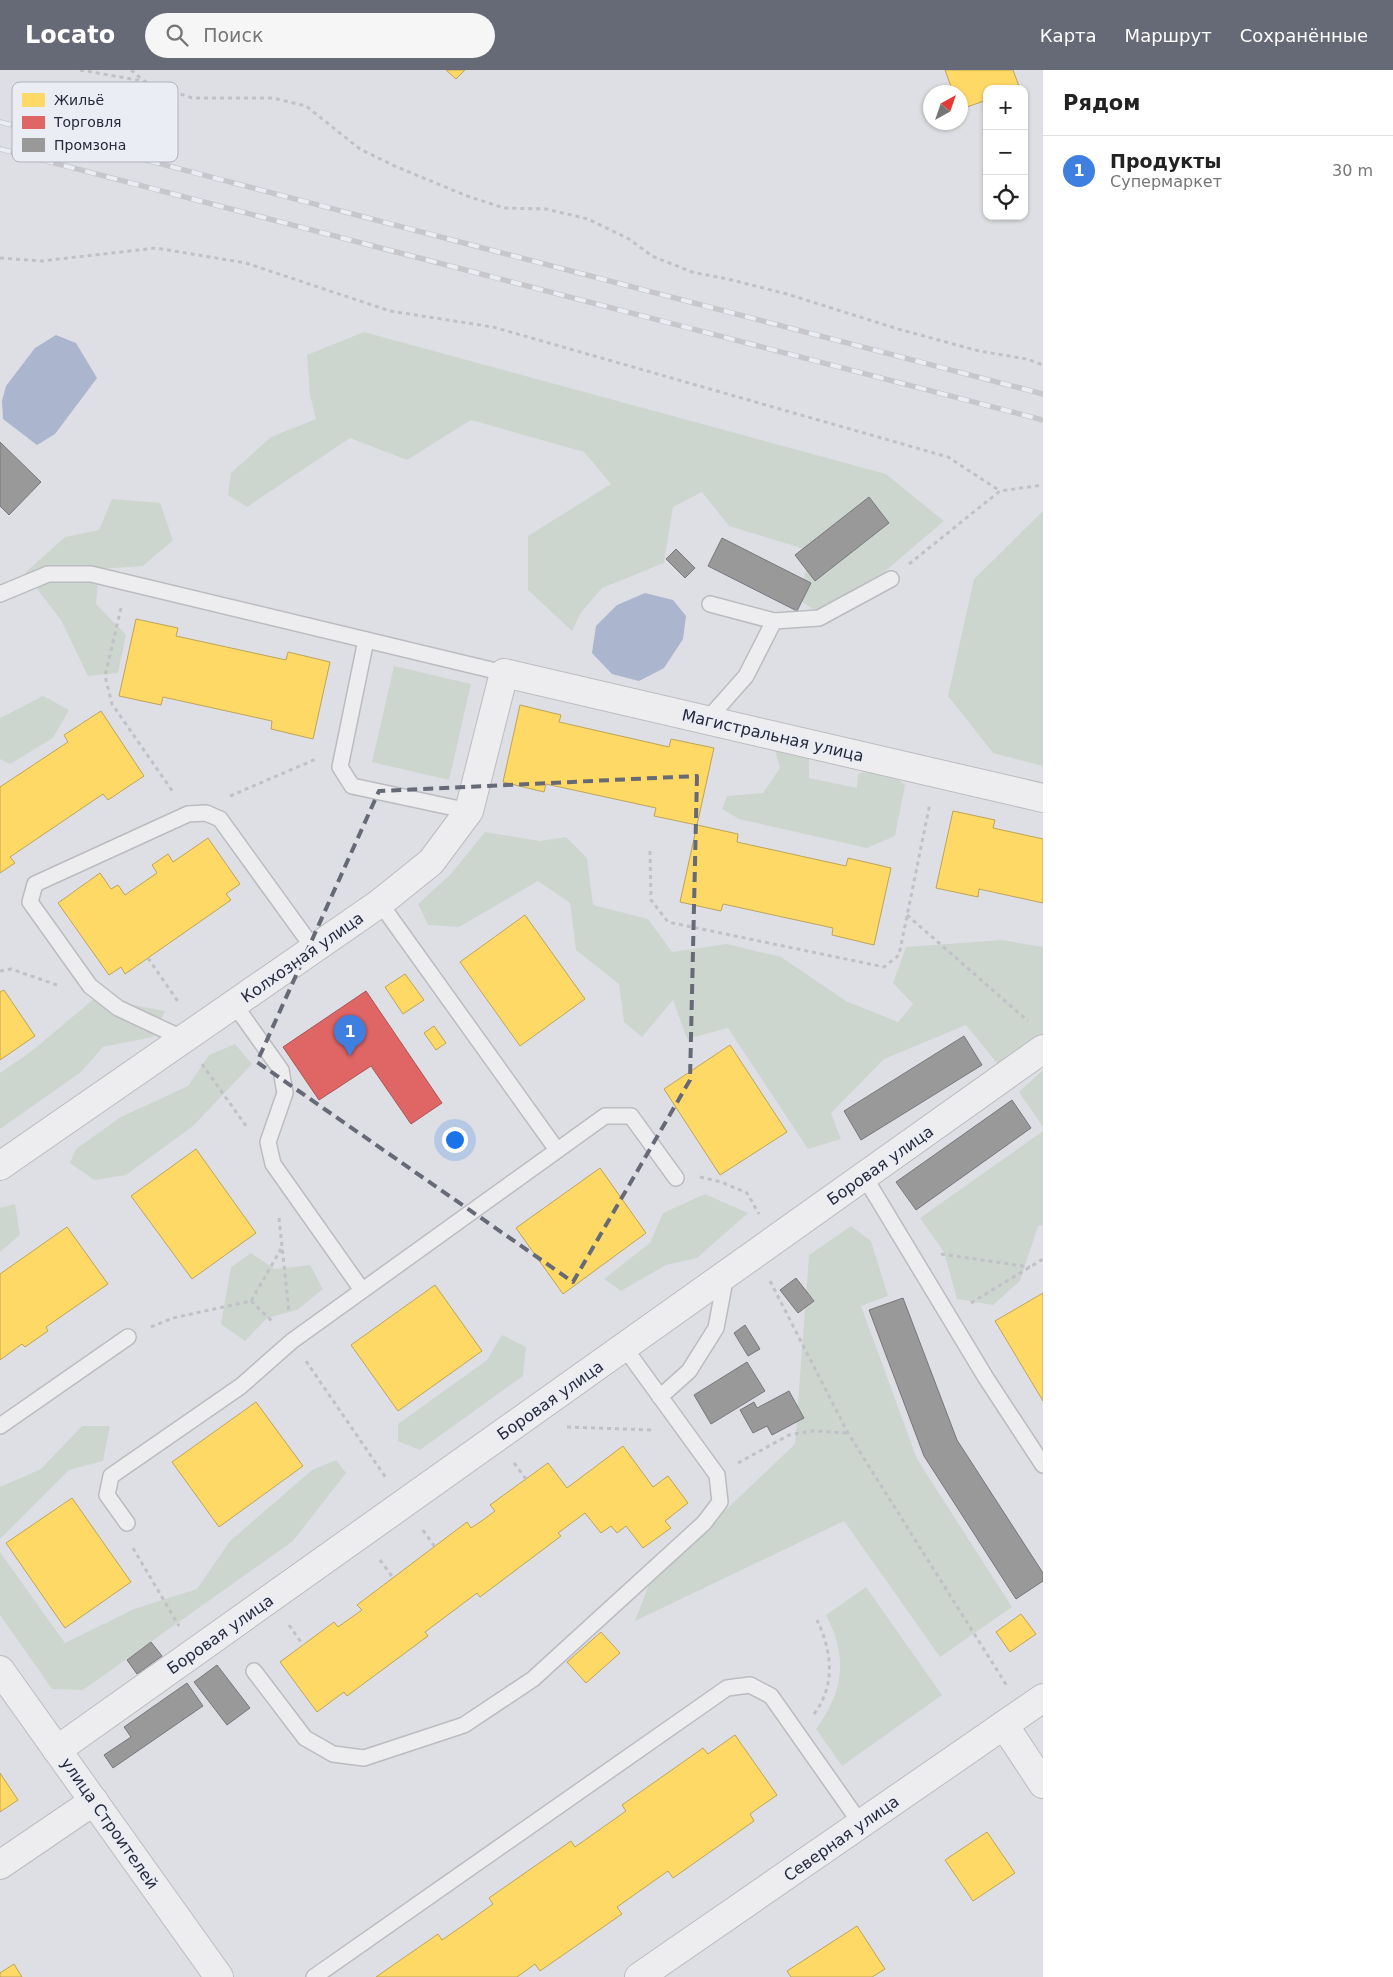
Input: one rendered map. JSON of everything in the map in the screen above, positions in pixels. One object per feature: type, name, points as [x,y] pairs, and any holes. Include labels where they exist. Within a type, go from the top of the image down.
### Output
[{"type":"street","name":"Магистральная улица","points":[[504,673],[1043,798]]},
{"type":"street","name":"Колхозная улица","points":[[0,1166],[380,903],[431,862],[469,811],[504,673]]},
{"type":"street","name":"Боровая улица","points":[[58,1750],[1043,1050]]},
{"type":"street","name":"улица Строителей","points":[[0,1670],[219,1977]]},
{"type":"street","points":[[1024,1712],[1043,1784]]},
{"type":"street","name":"Северная улица","points":[[640,1977],[1024,1712]]},
{"type":"street","points":[[0,1865],[94,1801]]},
{"type":"lane","points":[[0,594],[48,574],[91,574],[504,673]]},
{"type":"lane","points":[[710,604],[774,621],[819,618],[891,579]]},
{"type":"lane","points":[[707,720],[746,676],[774,621]]},
{"type":"lane","points":[[366,640],[340,768],[352,786],[469,811]]},
{"type":"lane","points":[[191,1034],[118,1008],[90,986],[30,902],[35,884],[188,814],[206,813],[220,819],[314,949]]},
{"type":"lane","points":[[380,903],[557,1150]]},
{"type":"lane","points":[[234,1004],[281,1070],[286,1093],[268,1142],[273,1164],[362,1290]]},
{"type":"lane","points":[[127,1523],[107,1495],[111,1476],[241,1386],[292,1341],[605,1116],[631,1116],[676,1178]]},
{"type":"lane","points":[[864,1176],[986,1378],[1043,1464]]},
{"type":"lane","points":[[660,1397],[689,1371],[716,1328],[726,1275]]},
{"type":"lane","points":[[0,1426],[128,1337]]},
{"type":"lane","points":[[254,1671],[305,1738],[334,1754],[364,1758],[464,1725],[533,1679],[704,1523],[720,1502],[717,1475],[624,1347]]},
{"type":"lane","points":[[314,1977],[727,1688],[750,1685],[771,1696],[861,1824]]},
{"type":"path","points":[[80,70],[144,81]]},
{"type":"path","points":[[131,70],[144,81]]},
{"type":"path","points":[[178,93],[192,98],[273,98],[306,106],[360,149],[396,167],[467,196],[504,208],[546,209],[588,219],[629,239],[652,256],[692,272],[787,294],[916,334],[979,351],[1043,365]]},
{"type":"path","points":[[0,258],[41,261],[156,248],[246,263],[390,311],[492,327],[948,457],[1000,491]]},
{"type":"path","points":[[891,579],[1000,491],[1043,485]]},
{"type":"path","points":[[127,583],[105,676],[112,704],[188,814],[344,747]]},
{"type":"path","points":[[650,851],[650,900],[668,922],[884,966],[899,955],[936,773]]},
{"type":"path","points":[[907,915],[1029,1022]]},
{"type":"path","points":[[148,958],[191,1034],[273,1164],[292,1341]]},
{"type":"path","points":[[0,971],[11,969],[61,986],[90,986]]},
{"type":"path","points":[[676,1178],[697,1176],[721,1182],[747,1193],[766,1246],[848,1433],[1024,1712]]},
{"type":"path","points":[[128,1337],[173,1318],[251,1301],[282,1247]]},
{"type":"path","points":[[908,1249],[1030,1267]]},
{"type":"path","points":[[949,1316],[1043,1259]]},
{"type":"path","points":[[251,1301],[292,1341],[404,1504]]},
{"type":"path","points":[[514,1426],[685,1431]]},
{"type":"path","points":[[717,1475],[789,1435],[812,1431],[848,1433]]},
{"type":"path","points":[[515,1464],[526,1479]]},
{"type":"path","points":[[127,1523],[134,1550],[195,1652]]},
{"type":"path","points":[[424,1532],[435,1547]]},
{"type":"path","points":[[382,1564],[393,1578]]},
{"type":"path","points":[[797,1733],[818,1710],[829,1680],[828,1649],[817,1620]]},
{"type":"path","points":[[292,1630],[303,1645]]},
{"type":"highlighted area","points":[[697,776],[690,1080],[573,1282],[257,1062],[379,791]]},
{"type":"shaded area","points":[[364,332],[886,474],[944,521],[884,572],[816,611],[798,599],[811,551],[729,526],[702,492],[673,507],[664,563],[602,588],[580,614],[572,631],[528,590],[528,536],[611,484],[584,452],[471,420],[407,460],[350,438],[247,507],[228,495],[231,473],[271,437],[316,419],[310,395],[307,355]]},
{"type":"shaded area","points":[[112,499],[160,503],[173,540],[143,566],[99,569],[96,604],[126,635],[118,673],[88,676],[61,620],[25,573],[65,537],[99,530]]},
{"type":"shaded area","points":[[1043,511],[1043,766],[993,753],[948,696],[974,579]]},
{"type":"shaded area","points":[[394,666],[471,684],[449,780],[372,762]]},
{"type":"shaded area","points":[[43,696],[69,710],[53,738],[10,764],[0,759],[0,718]]},
{"type":"shaded area","points":[[774,747],[809,752],[809,778],[857,788],[858,774],[884,767],[905,785],[895,836],[867,848],[739,819],[722,809],[727,796],[763,793],[780,768]]},
{"type":"shaded area","points":[[485,832],[540,841],[566,837],[587,858],[593,905],[648,919],[672,952],[727,944],[781,957],[846,1001],[898,1022],[913,1004],[893,983],[906,947],[1002,940],[1043,947],[1043,1038],[1000,1067],[966,1025],[884,1059],[831,1113],[841,1139],[808,1149],[728,1028],[687,1039],[673,1000],[642,1037],[624,1022],[619,984],[576,950],[570,903],[538,881],[459,927],[428,925],[418,904],[450,875]]},
{"type":"shaded area","points":[[95,998],[165,1011],[153,1037],[103,1047],[81,1072],[0,1129],[0,1073],[33,1050]]},
{"type":"shaded area","points":[[235,1044],[252,1064],[193,1126],[126,1175],[94,1180],[70,1163],[76,1149],[121,1117],[188,1086],[209,1055]]},
{"type":"shaded area","points":[[1043,1070],[1043,1127],[1019,1092]]},
{"type":"shaded area","points":[[1043,1131],[1043,1225],[1038,1226],[1020,1281],[993,1305],[957,1299],[944,1252],[920,1218]]},
{"type":"shaded area","points":[[705,1194],[748,1213],[697,1258],[666,1265],[621,1291],[604,1279],[650,1243],[663,1213]]},
{"type":"shaded area","points":[[15,1204],[20,1235],[0,1252],[0,1208]]},
{"type":"shaded area","points":[[851,1226],[871,1241],[888,1296],[861,1306],[917,1459],[1012,1607],[940,1657],[844,1521],[635,1621],[650,1582],[795,1444],[809,1255]]},
{"type":"shaded area","points":[[251,1253],[275,1269],[310,1265],[323,1289],[297,1310],[267,1318],[245,1341],[221,1324],[231,1267]]},
{"type":"shaded area","points":[[502,1335],[526,1347],[523,1376],[420,1450],[398,1441],[398,1424],[487,1360]]},
{"type":"shaded area","points":[[82,1426],[110,1426],[103,1461],[69,1470],[0,1539],[0,1487],[41,1469]]},
{"type":"shaded area","points":[[336,1460],[346,1473],[293,1541],[83,1690],[52,1689],[0,1615],[0,1552],[65,1643],[134,1609],[197,1589],[230,1541],[312,1470]]},
{"type":"shaded area","points":[[866,1587],[942,1695],[842,1766],[816,1729],[832,1701],[840,1674],[838,1645],[826,1615]]},
{"type":"water","points":[[56,335],[76,343],[97,378],[55,434],[37,445],[3,419],[2,401],[6,386],[35,348]]},
{"type":"water","points":[[645,593],[673,600],[686,616],[683,639],[664,668],[639,681],[612,674],[592,653],[596,626],[617,605]]},
{"type":"building: Жильё","points":[[446,70],[465,70],[456,79]]},
{"type":"building: Жильё","points":[[945,70],[1013,70],[1019,85],[983,85],[983,101],[968,107],[968,85],[950,85]]},
{"type":"building: Жильё","points":[[136,619],[178,628],[176,636],[286,660],[288,652],[330,662],[313,739],[271,729],[272,721],[163,697],[161,705],[119,696]]},
{"type":"building: Жильё","points":[[520,705],[561,715],[559,722],[669,747],[671,739],[714,748],[697,825],[654,816],[656,808],[546,784],[544,792],[503,782]]},
{"type":"building: Жильё","points":[[101,711],[144,776],[108,800],[103,794],[10,857],[15,863],[0,873],[0,787],[68,742],[64,735]]},
{"type":"building: Жильё","points":[[953,811],[995,820],[993,828],[1043,839],[1043,903],[979,889],[978,897],[936,888]]},
{"type":"building: Жильё","points":[[697,825],[738,834],[737,842],[846,866],[848,858],[891,868],[874,945],[832,935],[833,928],[723,904],[721,911],[680,902]]},
{"type":"building: Жильё","points":[[208,838],[240,884],[226,894],[231,900],[125,974],[121,967],[109,975],[58,903],[100,873],[111,889],[118,885],[125,895],[157,873],[152,865],[168,854],[173,862]]},
{"type":"building: Жильё","points":[[525,915],[585,999],[520,1046],[460,962]]},
{"type":"building: Жильё","points":[[405,974],[424,1000],[403,1014],[385,987]]},
{"type":"building: Жильё","points":[[4,990],[35,1036],[0,1060],[0,992]]},
{"type":"building: Жильё","points":[[434,1026],[446,1043],[436,1050],[424,1033]]},
{"type":"building: Жильё","points":[[730,1045],[787,1132],[720,1175],[664,1089]]},
{"type":"building: Жильё","points":[[196,1149],[256,1233],[192,1279],[131,1196]]},
{"type":"building: Жильё","points":[[600,1168],[646,1233],[563,1294],[516,1228]]},
{"type":"building: Жильё","points":[[67,1227],[108,1284],[46,1327],[48,1331],[25,1347],[22,1344],[0,1360],[0,1274]]},
{"type":"building: Жильё","points":[[435,1285],[482,1351],[398,1411],[351,1345]]},
{"type":"building: Жильё","points":[[1043,1293],[1043,1401],[995,1321]]},
{"type":"building: Жильё","points":[[256,1402],[303,1466],[219,1527],[172,1462]]},
{"type":"building: Жильё","points":[[623,1446],[653,1487],[668,1476],[688,1503],[665,1521],[671,1528],[643,1548],[626,1526],[617,1533],[611,1526],[601,1533],[585,1513],[558,1533],[561,1536],[480,1597],[477,1593],[425,1632],[428,1636],[347,1696],[344,1692],[317,1712],[280,1662],[334,1622],[338,1627],[362,1610],[357,1605],[467,1522],[471,1528],[483,1520],[495,1511],[490,1505],[548,1463],[567,1488]]},
{"type":"building: Жильё","points":[[72,1498],[131,1582],[65,1628],[6,1543]]},
{"type":"building: Жильё","points":[[1021,1614],[1036,1634],[1010,1652],[996,1632]]},
{"type":"building: Жильё","points":[[601,1632],[620,1653],[586,1683],[567,1662]]},
{"type":"building: Жильё","points":[[735,1735],[777,1795],[750,1814],[754,1821],[673,1878],[668,1871],[617,1907],[622,1914],[540,1971],[535,1964],[517,1977],[376,1977],[438,1934],[442,1940],[468,1922],[493,1904],[489,1898],[571,1841],[575,1847],[626,1811],[622,1805],[703,1748],[708,1754]]},
{"type":"building: Жильё","points":[[0,1773],[18,1800],[0,1812]]},
{"type":"building: Жильё","points":[[987,1832],[1015,1873],[973,1901],[945,1860]]},
{"type":"building: Жильё","points":[[857,1926],[885,1969],[872,1977],[791,1977],[787,1971]]},
{"type":"building: Жильё","points":[[14,1964],[22,1977],[0,1977],[0,1973]]},
{"type":"building: Торговля","points":[[366,991],[442,1103],[411,1124],[371,1066],[319,1100],[283,1047]]},
{"type":"building: Промзона","points":[[0,442],[41,482],[9,515],[0,506]]},
{"type":"building: Промзона","points":[[869,497],[889,523],[815,581],[795,555]]},
{"type":"building: Промзона","points":[[722,538],[811,583],[797,611],[708,566]]},
{"type":"building: Промзона","points":[[676,549],[695,568],[685,578],[666,559]]},
{"type":"building: Промзона","points":[[964,1036],[982,1065],[861,1140],[844,1111]]},
{"type":"building: Промзона","points":[[1012,1100],[1031,1128],[916,1210],[896,1182]]},
{"type":"building: Промзона","points":[[796,1278],[814,1301],[798,1313],[780,1290]]},
{"type":"building: Промзона","points":[[903,1298],[957,1440],[1043,1573],[1043,1581],[1016,1599],[924,1456],[869,1310]]},
{"type":"building: Промзона","points":[[745,1325],[760,1349],[748,1356],[734,1333]]},
{"type":"building: Промзона","points":[[747,1362],[765,1391],[711,1424],[694,1395]]},
{"type":"building: Промзона","points":[[789,1391],[804,1418],[772,1435],[767,1426],[753,1433],[740,1410],[754,1402],[757,1408]]},
{"type":"building: Промзона","points":[[151,1642],[162,1656],[137,1674],[127,1660]]},
{"type":"building: Промзона","points":[[217,1665],[250,1708],[227,1725],[194,1682]]},
{"type":"building: Промзона","points":[[187,1683],[203,1706],[113,1768],[104,1755],[131,1737],[124,1727]]},
{"type":"railway","points":[[0,122],[12,125]]},
{"type":"railway","points":[[0,149],[12,152]]},
{"type":"railway","points":[[50,162],[1043,420]]},
{"type":"railway","points":[[153,162],[1043,394]]},
{"type":"place","name":"Продукты","points":[[350,1056]]}]
